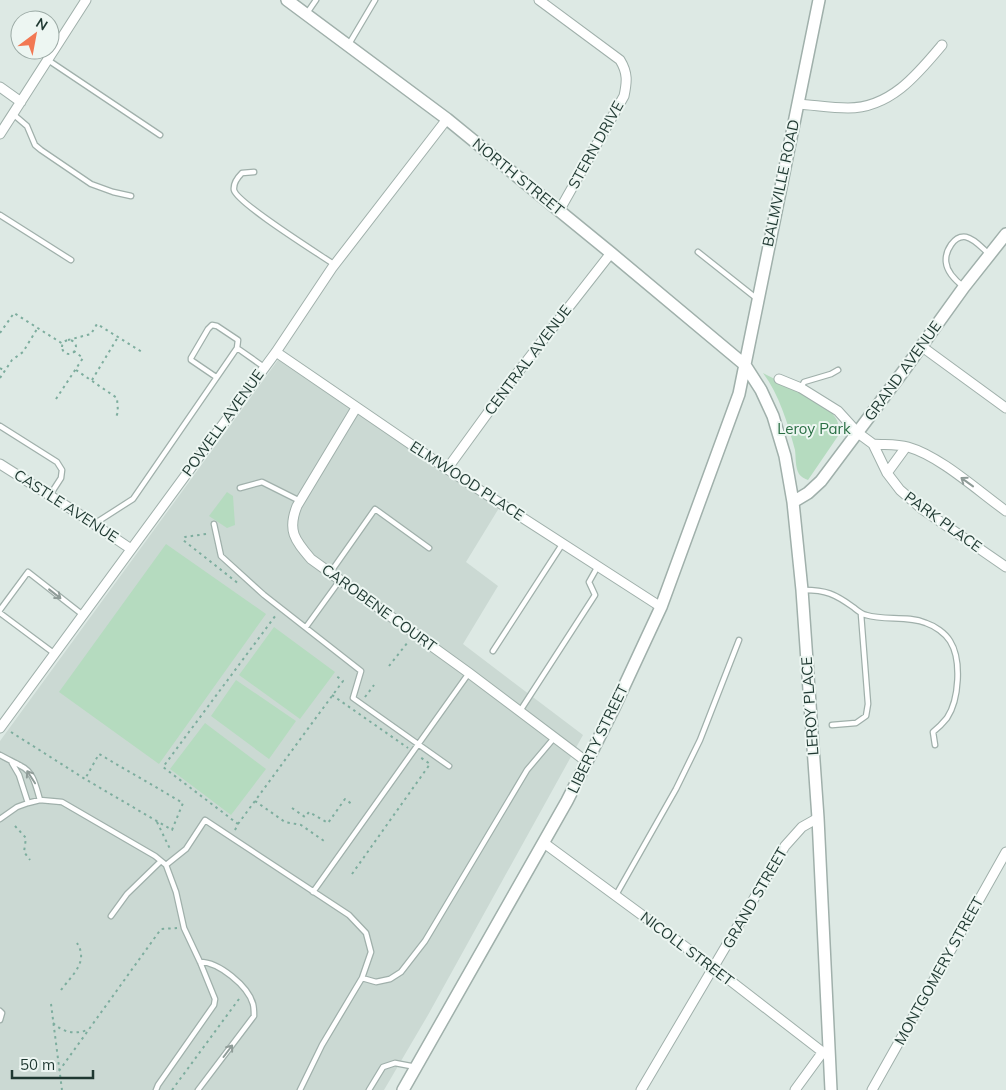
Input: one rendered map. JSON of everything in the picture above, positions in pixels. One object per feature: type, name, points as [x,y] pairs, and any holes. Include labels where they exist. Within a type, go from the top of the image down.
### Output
[{"type":"street","points":[[60,41],[86,0]]},
{"type":"street","name":"NORTH STREET","points":[[286,0],[447,119],[745,365]]},
{"type":"street","name":"STERN DRIVE","points":[[539,0],[620,60],[625,69],[627,81],[624,96],[559,211]]},
{"type":"street","name":"BALMVILLE ROAD","points":[[745,365],[819,0]]},
{"type":"street","points":[[798,104],[850,108],[882,100],[908,83],[942,45]]},
{"type":"street","points":[[0,134],[48,60]]},
{"type":"street","points":[[0,87],[21,102]]},
{"type":"street","name":"POWELL AVENUE","points":[[0,728],[276,352],[334,265],[447,119]]},
{"type":"street","name":"GRAND AVENUE","points":[[793,502],[808,493],[821,481],[964,287],[1005,238]]},
{"type":"street","name":"CENTRAL AVENUE","points":[[447,469],[511,381],[611,253]]},
{"type":"street","points":[[922,346],[1006,408]]},
{"type":"street","name":"ELMWOOD PLACE","points":[[276,352],[447,469],[661,607]]},
{"type":"street","name":"LEROY PLACE","points":[[745,365],[761,390],[773,416],[785,456],[793,502],[802,590],[818,818],[826,1055],[831,1090]]},
{"type":"street","name":"LIBERTY STREET","points":[[403,1090],[588,762],[661,607],[731,422],[745,365]]},
{"type":"street","name":"PARK PLACE","points":[[779,380],[801,388],[838,411],[858,433],[873,444],[887,473],[900,490],[922,509],[1006,567]]},
{"type":"street","name":"CAROBENE COURT","points":[[356,408],[300,501],[293,517],[292,530],[297,543],[311,559],[588,762]]},
{"type":"street","points":[[873,444],[906,447],[919,451],[940,462],[1006,511]]},
{"type":"street","points":[[887,473],[906,447]]},
{"type":"street","name":"CASTLE AVENUE","points":[[0,464],[131,549]]},
{"type":"street","name":"GRAND STREET","points":[[642,1090],[785,846],[802,827],[818,818]]},
{"type":"street","name":"NICOLL STREET","points":[[544,843],[714,968],[826,1055]]},
{"type":"street","name":"MONTGOMERY STREET","points":[[873,1090],[1006,852]]},
{"type":"street","points":[[795,1090],[826,1055]]},
{"type":"lane","points":[[306,14],[316,0]]},
{"type":"lane","points":[[348,46],[375,0]]},
{"type":"lane","points":[[48,60],[160,135]]},
{"type":"lane","points":[[13,114],[27,126],[34,145],[41,150],[91,184],[131,196]]},
{"type":"lane","points":[[254,172],[242,173],[235,181],[234,190],[238,196],[254,210],[334,265]]},
{"type":"lane","points":[[0,215],[71,260]]},
{"type":"lane","points":[[964,287],[953,280],[946,264],[946,256],[953,242],[958,238],[966,237],[975,241],[990,255]]},
{"type":"lane","points":[[698,252],[758,298]]},
{"type":"lane","points":[[94,524],[133,499],[237,348],[238,340],[217,326],[212,325],[191,360],[216,377]]},
{"type":"lane","points":[[237,348],[264,367]]},
{"type":"lane","points":[[801,388],[804,382],[838,370]]},
{"type":"lane","points":[[0,426],[58,462],[62,470],[60,478],[50,495]]},
{"type":"lane","points":[[240,488],[262,482],[300,501]]},
{"type":"lane","points":[[330,572],[375,509],[429,548]]},
{"type":"lane","points":[[214,524],[221,556],[264,595],[361,671],[353,698],[449,766]]},
{"type":"lane","points":[[493,651],[563,543]]},
{"type":"lane","points":[[519,712],[595,595],[589,582],[598,566]]},
{"type":"lane","points":[[55,654],[0,612],[28,572],[83,615]]},
{"type":"lane","points":[[306,627],[340,580]]},
{"type":"lane","points":[[802,590],[820,590],[834,594],[866,616],[916,619],[928,623],[942,632],[951,642],[957,659],[958,679],[956,694],[947,718],[933,732],[935,745]]},
{"type":"lane","points":[[832,725],[856,723],[866,716],[868,704],[861,614]]},
{"type":"lane","points":[[616,896],[676,789],[692,756],[739,640]]},
{"type":"lane","points":[[313,892],[469,673]]},
{"type":"lane","points":[[362,978],[376,982],[390,979],[401,972],[425,942],[527,770],[554,738]]},
{"type":"lane","points":[[0,755],[30,772],[40,800]]},
{"type":"lane","points":[[12,762],[19,775],[28,803]]},
{"type":"lane","points":[[0,819],[17,807],[28,803],[40,800],[62,802],[155,856],[166,865],[176,892],[184,928],[215,999],[214,1005],[156,1090]]},
{"type":"lane","points":[[166,865],[186,848],[206,820],[349,915],[366,933],[371,952],[362,978],[322,1045],[300,1090]]},
{"type":"lane","points":[[111,916],[127,894],[161,861]]},
{"type":"lane","points":[[198,1090],[254,1016],[254,1005],[237,980],[209,962],[200,962]]},
{"type":"lane","points":[[0,1020],[1,1012]]},
{"type":"lane","points":[[369,1090],[383,1067],[395,1063],[416,1067]]},
{"type":"path","points":[[0,333],[14,313],[63,344]]},
{"type":"path","points":[[63,344],[68,340],[91,334],[97,324],[142,352]]},
{"type":"path","points":[[0,378],[12,360],[23,352],[37,328]]},
{"type":"path","points":[[91,380],[118,337]]},
{"type":"path","points":[[63,344],[62,348],[66,354],[71,354],[74,351],[75,345],[68,340]]},
{"type":"path","points":[[56,399],[83,358],[74,351]]},
{"type":"path","points":[[0,368],[5,371]]},
{"type":"path","points":[[76,370],[117,398],[118,412],[116,417]]},
{"type":"path","points":[[238,824],[163,767],[277,613]]},
{"type":"path","points":[[389,666],[408,641]]},
{"type":"path","points":[[233,832],[343,681],[335,675]]},
{"type":"path","points":[[364,699],[374,684]]},
{"type":"path","points":[[11,732],[85,779],[172,830],[183,803],[99,754],[85,779]]},
{"type":"path","points":[[292,808],[305,817],[309,812],[328,823],[344,799],[353,805]]},
{"type":"path","points":[[255,801],[285,822],[301,825],[327,843]]},
{"type":"path","points":[[156,821],[170,849]]},
{"type":"path","points":[[16,826],[26,838],[24,852],[30,860]]},
{"type":"path","points":[[59,1071],[161,928],[177,928]]},
{"type":"path","points":[[61,990],[80,965],[82,951],[77,943]]},
{"type":"path","points":[[172,1090],[238,999]]},
{"type":"path","points":[[51,1004],[62,1090]]},
{"type":"path","points":[[53,1024],[68,1032],[81,1033],[87,1030]]},
{"type":"shaded area","points":[[278,360],[499,508],[466,562],[498,586],[463,644],[583,735],[428,1015],[384,1090],[0,1090],[0,741]]},
{"type":"green space","name":"Leroy Park","points":[[763,373],[822,405],[830,411],[837,421],[839,428],[838,436],[808,480],[799,474],[795,450],[786,420],[774,390]]},
{"type":"green space","points":[[227,492],[233,496],[235,525],[227,528],[209,516]]},
{"type":"green space","points":[[166,544],[266,614],[159,764],[59,692]]},
{"type":"green space","points":[[274,627],[335,672],[300,719],[239,675]]},
{"type":"green space","points":[[236,680],[296,721],[269,759],[211,716]]},
{"type":"green space","points":[[205,723],[266,769],[231,815],[170,769]]}]
